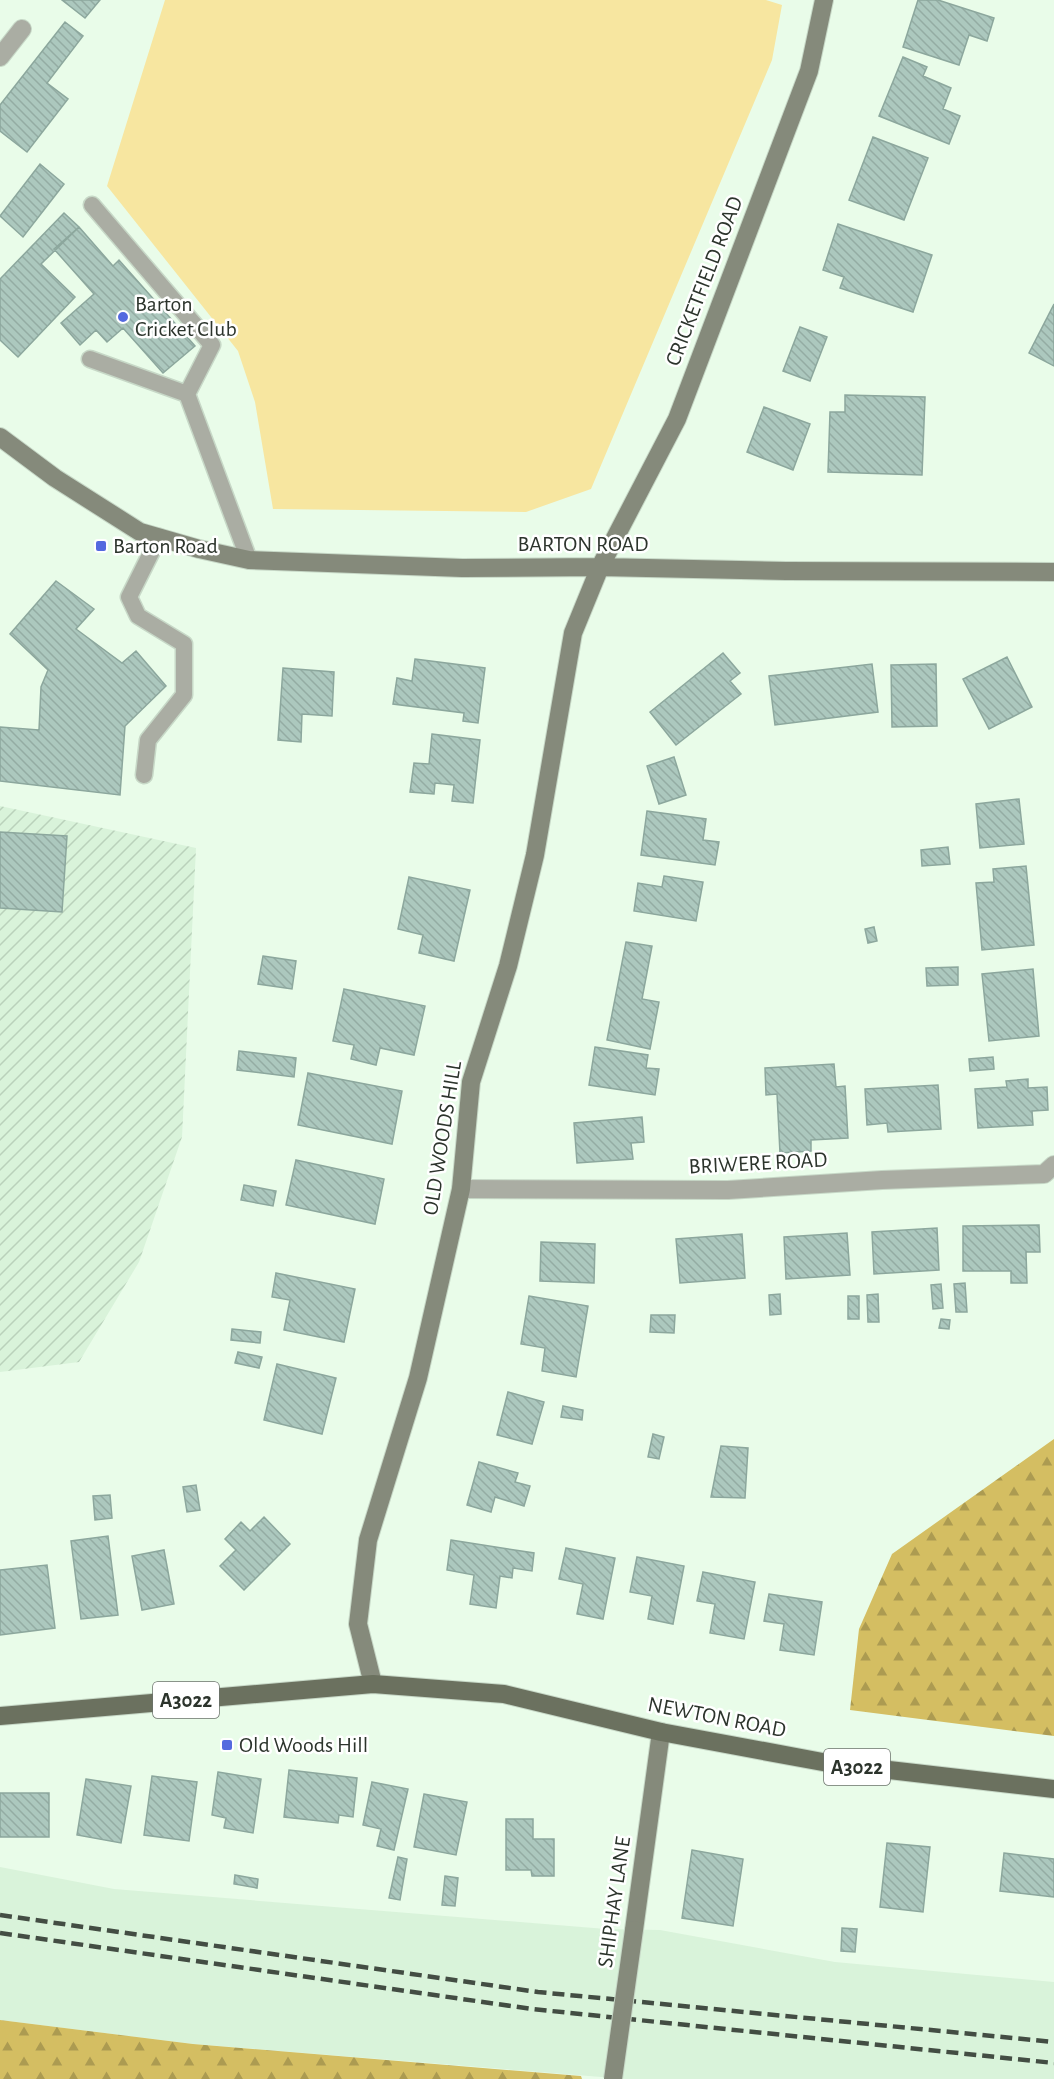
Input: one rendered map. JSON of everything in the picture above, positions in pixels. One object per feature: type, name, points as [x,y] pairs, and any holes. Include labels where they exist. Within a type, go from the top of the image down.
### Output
[{"type":"main road","name":"A3022","points":[[0,1716],[372,1684]]},
{"type":"main road","name":"NEWTON ROAD","points":[[372,1684],[504,1694],[661,1732],[828,1763],[1054,1789]]},
{"type":"street","name":"CRICKETFIELD ROAD","points":[[600,567],[677,419],[809,71],[824,0]]},
{"type":"street","points":[[0,57],[22,29]]},
{"type":"street","name":"BARTON ROAD","points":[[0,437],[55,478],[140,532],[249,560],[462,568],[600,567],[786,571],[1054,572]]},
{"type":"street","name":"OLD WOODS HILL","points":[[372,1684],[358,1623],[368,1540],[417,1378],[461,1189],[471,1082],[508,966],[536,855],[573,633],[600,567]]},
{"type":"street","name":"BRIWERE ROAD","points":[[461,1189],[728,1190],[882,1180],[1044,1174],[1054,1165]]},
{"type":"street","name":"SHIPHAY LANE","points":[[613,2079],[661,1732]]},
{"type":"lane","points":[[92,206],[212,345],[187,394],[249,560]]},
{"type":"lane","points":[[90,359],[187,394]]},
{"type":"lane","points":[[144,775],[148,740],[184,695],[184,644],[138,616],[129,597],[159,537]]},
{"type":"shaded area","points":[[165,0],[766,0],[782,5],[772,60],[591,489],[526,512],[273,509],[255,402],[238,351],[107,186]]},
{"type":"shaded area","points":[[0,806],[196,848],[182,1137],[139,1262],[79,1362],[0,1372]]},
{"type":"shaded area","points":[[0,1867],[114,1889],[606,1929],[660,1930],[835,1962],[1054,1982],[1054,2079],[626,2079],[193,2044],[0,2020]]},
{"type":"green space","points":[[1054,1439],[1054,1736],[850,1710],[859,1629],[892,1554]]},
{"type":"green space","points":[[0,2020],[193,2044],[581,2076],[582,2079],[0,2079]]},
{"type":"building","points":[[62,0],[100,0],[85,18]]},
{"type":"building","points":[[918,0],[938,0],[994,18],[987,41],[969,35],[959,65],[903,47]]},
{"type":"building","points":[[65,22],[83,36],[47,83],[68,99],[27,152],[0,131],[0,105]]},
{"type":"building","points":[[903,57],[927,67],[923,76],[951,88],[943,109],[960,116],[949,144],[879,116]]},
{"type":"building","points":[[873,137],[928,158],[904,220],[849,200]]},
{"type":"building","points":[[40,164],[64,184],[23,237],[0,216]]},
{"type":"building","points":[[64,213],[79,227],[41,264],[75,297],[18,357],[0,340],[0,279]]},
{"type":"building","points":[[838,224],[932,255],[913,312],[840,288],[844,277],[823,270]]},
{"type":"building","points":[[79,227],[113,266],[119,260],[195,346],[163,373],[123,328],[107,342],[96,330],[80,345],[61,323],[94,294],[54,249]]},
{"type":"building","points":[[1054,304],[1054,366],[1029,353]]},
{"type":"building","points":[[800,327],[827,337],[810,381],[783,371]]},
{"type":"building","points":[[845,395],[925,397],[922,475],[828,472],[830,412],[845,412]]},
{"type":"building","points":[[764,407],[810,424],[793,470],[747,452]]},
{"type":"building","points":[[56,581],[94,609],[76,629],[122,663],[136,651],[166,686],[125,726],[120,795],[0,781],[0,727],[39,730],[41,687],[48,670],[10,634]]},
{"type":"building","points":[[723,653],[740,673],[730,681],[741,694],[676,745],[650,712]]},
{"type":"building","points":[[1007,657],[1032,707],[989,729],[963,679]]},
{"type":"building","points":[[415,659],[485,668],[478,723],[463,721],[464,713],[393,704],[397,678],[412,681]]},
{"type":"building","points":[[872,664],[878,712],[775,725],[769,676]]},
{"type":"building","points":[[936,664],[937,726],[892,727],[891,665]]},
{"type":"building","points":[[283,668],[334,672],[332,716],[302,714],[301,742],[278,740]]},
{"type":"building","points":[[432,734],[480,740],[473,803],[452,801],[454,785],[435,783],[434,794],[410,792],[414,763],[429,764]]},
{"type":"building","points":[[674,757],[686,795],[659,804],[647,766]]},
{"type":"building","points":[[1019,799],[1024,844],[980,848],[976,804]]},
{"type":"building","points":[[647,811],[706,819],[703,840],[719,842],[715,865],[641,855]]},
{"type":"building","points":[[0,832],[67,836],[62,912],[0,908]]},
{"type":"building","points":[[948,847],[950,864],[922,866],[921,850]]},
{"type":"building","points":[[1026,866],[1034,945],[982,950],[976,883],[994,882],[993,869]]},
{"type":"building","points":[[664,876],[703,882],[696,921],[634,911],[638,883],[662,887]]},
{"type":"building","points":[[409,877],[470,890],[454,961],[419,953],[423,935],[398,929]]},
{"type":"building","points":[[874,927],[877,941],[868,943],[865,929]]},
{"type":"building","points":[[626,942],[652,946],[642,999],[659,1002],[650,1049],[607,1040]]},
{"type":"building","points":[[263,956],[296,961],[292,989],[258,984]]},
{"type":"building","points":[[958,967],[958,985],[927,986],[926,968]]},
{"type":"building","points":[[1033,969],[1039,1036],[989,1041],[982,974]]},
{"type":"building","points":[[344,989],[425,1006],[414,1055],[380,1048],[376,1065],[351,1059],[354,1045],[333,1041]]},
{"type":"building","points":[[595,1047],[648,1055],[646,1068],[659,1069],[655,1095],[589,1085]]},
{"type":"building","points":[[239,1051],[296,1058],[294,1077],[237,1070]]},
{"type":"building","points":[[993,1057],[994,1069],[970,1071],[969,1059]]},
{"type":"building","points":[[834,1064],[836,1087],[845,1086],[848,1138],[811,1140],[811,1151],[780,1153],[777,1094],[766,1095],[765,1068]]},
{"type":"building","points":[[308,1073],[402,1091],[392,1144],[298,1125]]},
{"type":"building","points":[[1028,1079],[1028,1088],[1047,1087],[1048,1110],[1032,1111],[1033,1125],[978,1128],[975,1089],[1007,1087],[1006,1081]]},
{"type":"building","points":[[938,1085],[941,1129],[888,1132],[887,1123],[867,1125],[865,1089]]},
{"type":"building","points":[[642,1117],[644,1142],[631,1143],[633,1159],[577,1163],[574,1123]]},
{"type":"building","points":[[296,1160],[384,1179],[375,1224],[286,1205]]},
{"type":"building","points":[[244,1185],[276,1191],[273,1206],[241,1200]]},
{"type":"building","points":[[1039,1225],[1040,1252],[1026,1252],[1027,1283],[1011,1283],[1011,1271],[963,1271],[963,1226]]},
{"type":"building","points":[[937,1228],[939,1270],[874,1274],[872,1232]]},
{"type":"building","points":[[847,1233],[850,1275],[786,1279],[784,1237]]},
{"type":"building","points":[[742,1234],[745,1278],[680,1283],[676,1239]]},
{"type":"building","points":[[541,1242],[595,1244],[594,1283],[540,1281]]},
{"type":"building","points":[[276,1273],[355,1289],[344,1342],[284,1330],[290,1300],[272,1297]]},
{"type":"building","points":[[965,1283],[967,1312],[956,1312],[954,1284]]},
{"type":"building","points":[[941,1284],[943,1308],[933,1309],[931,1285]]},
{"type":"building","points":[[780,1294],[781,1314],[770,1315],[769,1295]]},
{"type":"building","points":[[878,1294],[879,1322],[868,1322],[867,1295]]},
{"type":"building","points":[[529,1296],[588,1306],[576,1377],[542,1371],[545,1348],[521,1344]]},
{"type":"building","points":[[848,1296],[859,1296],[859,1319],[848,1319]]},
{"type":"building","points":[[651,1315],[675,1315],[674,1333],[650,1332]]},
{"type":"building","points":[[941,1319],[950,1320],[949,1329],[939,1328]]},
{"type":"building","points":[[232,1329],[261,1332],[260,1343],[231,1340]]},
{"type":"building","points":[[238,1352],[262,1357],[259,1368],[235,1363]]},
{"type":"building","points":[[277,1364],[336,1378],[322,1434],[264,1420]]},
{"type":"building","points":[[508,1392],[544,1402],[532,1444],[497,1435]]},
{"type":"building","points":[[563,1406],[583,1410],[582,1420],[561,1417]]},
{"type":"building","points":[[653,1434],[664,1437],[659,1459],[648,1457]]},
{"type":"building","points":[[721,1446],[748,1448],[745,1498],[711,1497]]},
{"type":"building","points":[[479,1462],[518,1473],[515,1482],[530,1486],[524,1506],[495,1497],[491,1512],[467,1505]]},
{"type":"building","points":[[196,1485],[200,1510],[187,1512],[183,1487]]},
{"type":"building","points":[[110,1495],[112,1518],[95,1520],[93,1496]]},
{"type":"building","points":[[264,1517],[290,1544],[244,1590],[220,1566],[236,1550],[225,1539],[241,1522],[250,1531]]},
{"type":"building","points":[[108,1536],[118,1615],[81,1619],[71,1541]]},
{"type":"building","points":[[451,1540],[534,1553],[532,1571],[513,1568],[512,1578],[500,1576],[496,1608],[470,1604],[474,1575],[447,1570]]},
{"type":"building","points":[[566,1548],[615,1558],[603,1619],[577,1614],[583,1584],[559,1579]]},
{"type":"building","points":[[164,1550],[174,1604],[142,1610],[132,1556]]},
{"type":"building","points":[[637,1557],[684,1566],[673,1624],[648,1619],[652,1596],[630,1592]]},
{"type":"building","points":[[47,1565],[55,1628],[0,1635],[0,1570]]},
{"type":"building","points":[[703,1572],[755,1582],[744,1639],[710,1633],[715,1604],[697,1601]]},
{"type":"building","points":[[769,1594],[822,1602],[814,1655],[780,1650],[784,1624],[764,1621]]},
{"type":"building","points":[[289,1770],[357,1778],[353,1817],[339,1815],[338,1823],[284,1817]]},
{"type":"building","points":[[218,1772],[261,1779],[253,1833],[224,1828],[226,1818],[212,1815]]},
{"type":"building","points":[[152,1776],[197,1782],[189,1841],[144,1835]]},
{"type":"building","points":[[86,1779],[131,1786],[121,1843],[77,1835]]},
{"type":"building","points":[[372,1782],[408,1789],[394,1850],[377,1846],[381,1829],[363,1825]]},
{"type":"building","points":[[0,1793],[49,1793],[49,1837],[0,1837]]},
{"type":"building","points":[[424,1794],[467,1802],[456,1855],[414,1847]]},
{"type":"building","points":[[506,1819],[533,1819],[533,1839],[554,1839],[554,1876],[532,1876],[531,1870],[506,1870]]},
{"type":"building","points":[[887,1843],[930,1847],[923,1912],[880,1907]]},
{"type":"building","points":[[692,1850],[743,1859],[733,1926],[682,1918]]},
{"type":"building","points":[[1004,1853],[1054,1859],[1054,1897],[1000,1891]]},
{"type":"building","points":[[398,1857],[407,1859],[400,1900],[389,1898]]},
{"type":"building","points":[[235,1875],[258,1879],[257,1888],[234,1884]]},
{"type":"building","points":[[445,1876],[458,1878],[455,1906],[442,1905]]},
{"type":"building","points":[[842,1928],[857,1929],[855,1952],[841,1951]]},
{"type":"railway","points":[[0,1915],[538,1992],[1054,2042]]},
{"type":"railway","points":[[0,1933],[532,2009],[1054,2063]]},
{"type":"place","name":"Barton Cricket Club","points":[[123,317]]},
{"type":"place","name":"Barton Road","points":[[101,546]]},
{"type":"place","name":"Old Woods Hill","points":[[227,1745]]}]
